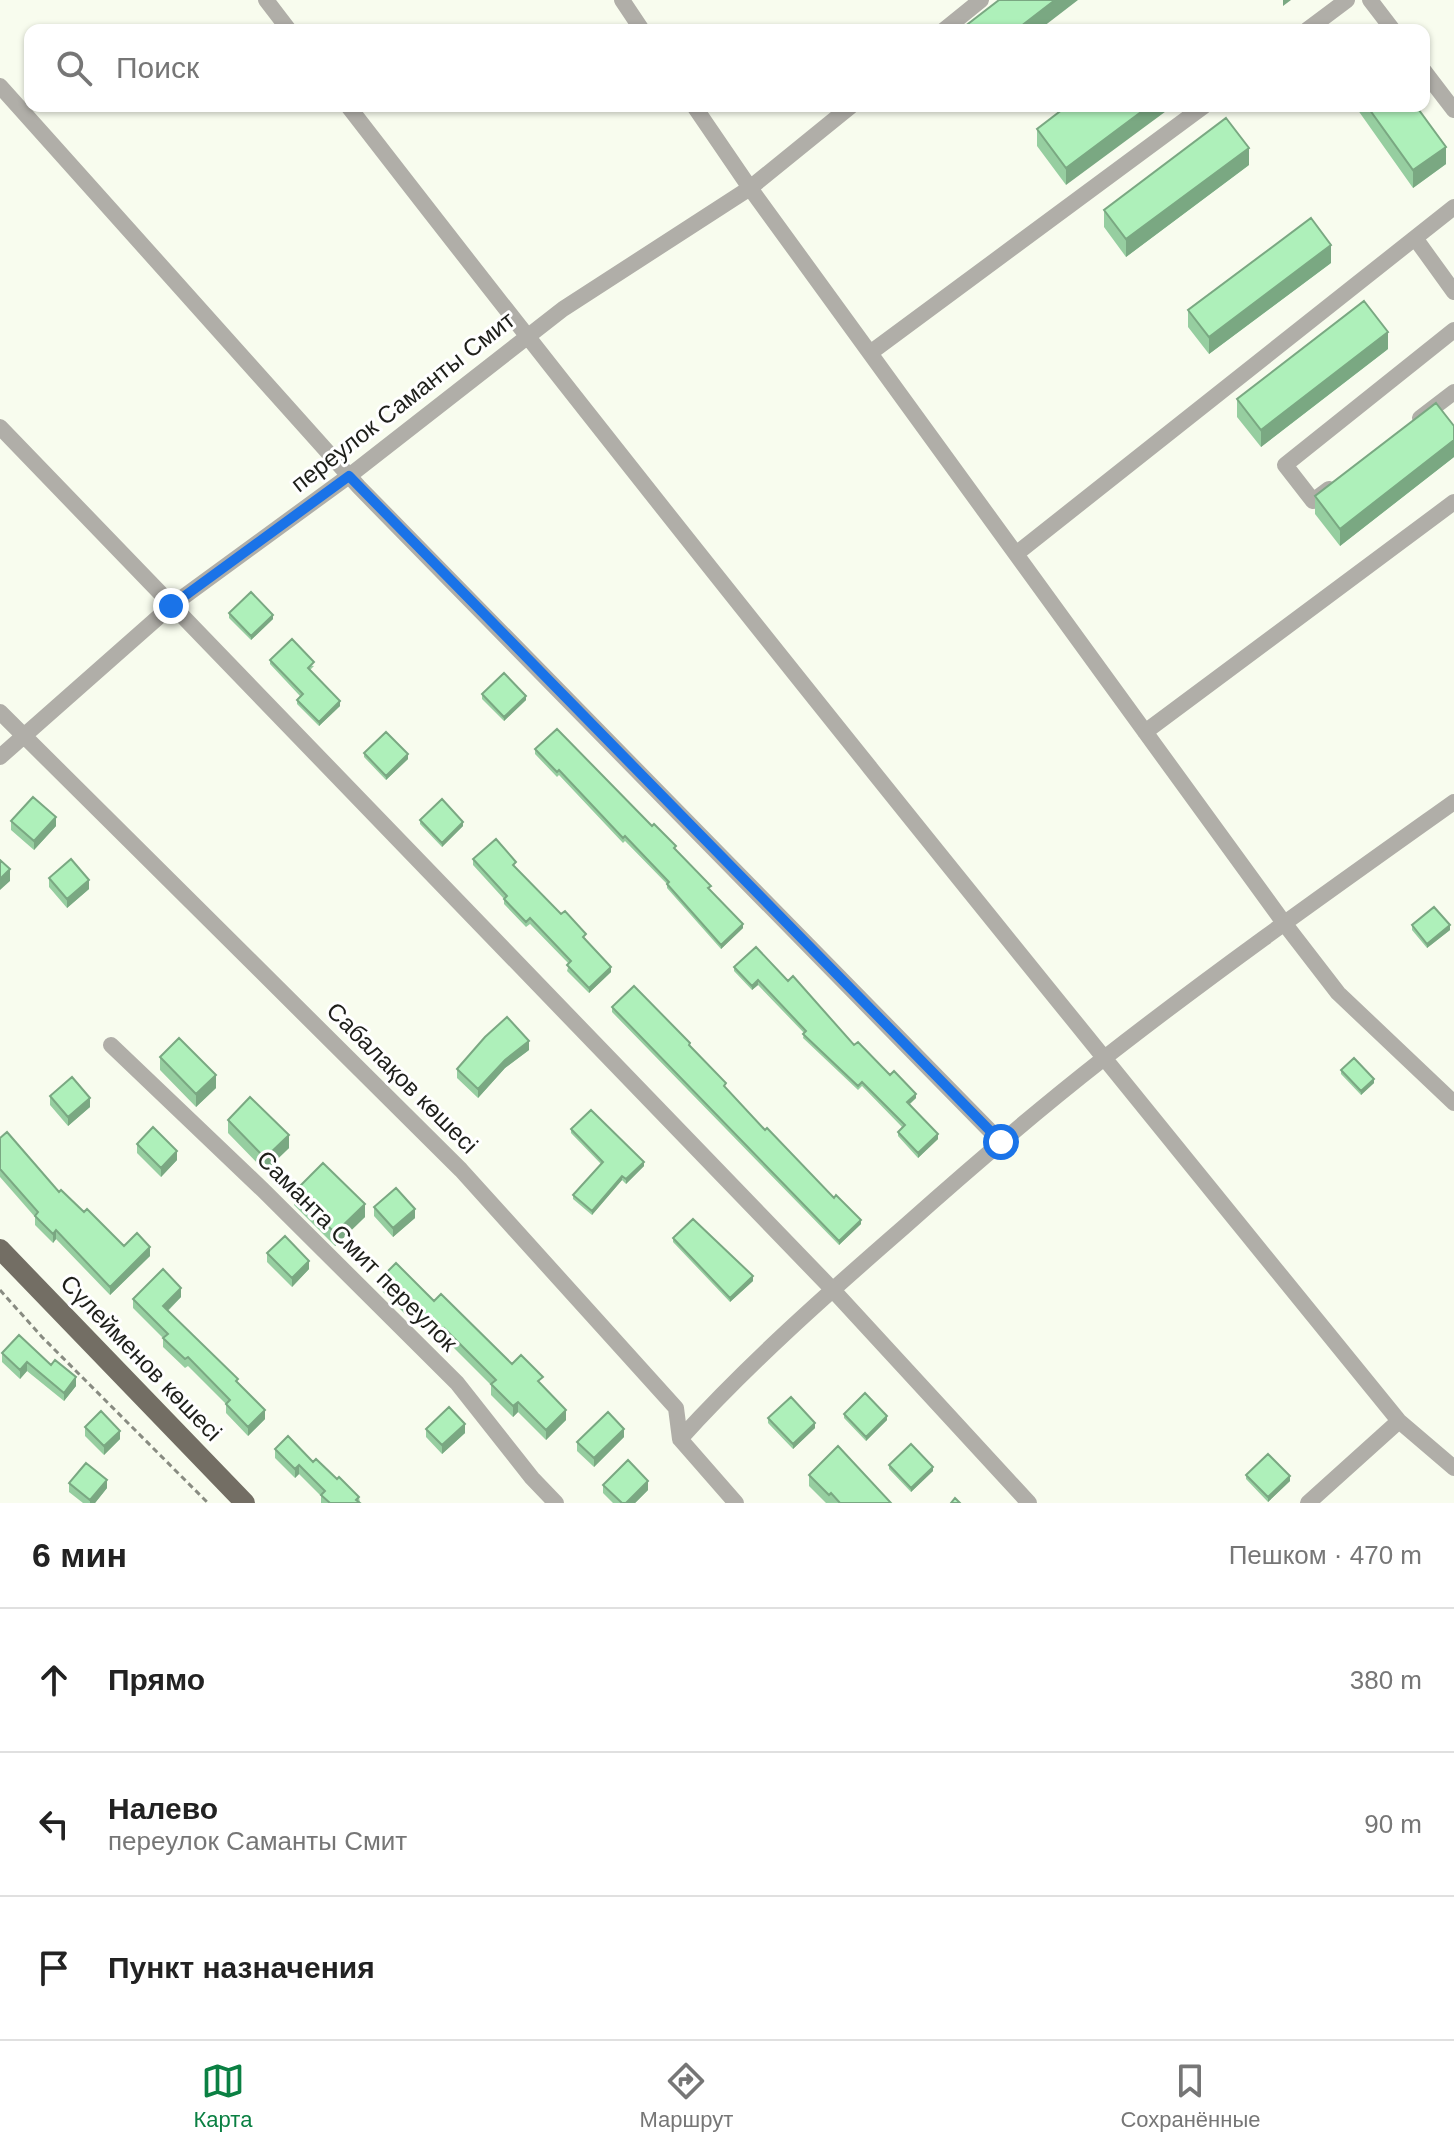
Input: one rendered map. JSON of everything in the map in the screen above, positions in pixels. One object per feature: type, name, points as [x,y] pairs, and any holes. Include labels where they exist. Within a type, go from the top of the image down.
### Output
[{"type":"main road","name":"Сүлейменов көшесі","points":[[0,1249],[245,1503]]},
{"type":"street","points":[[266,0],[284,24]]},
{"type":"street","points":[[622,0],[638,24]]},
{"type":"street","points":[[951,24],[981,0]]},
{"type":"street","points":[[1315,24],[1347,0]]},
{"type":"street","points":[[1370,0],[1388,24]]},
{"type":"street","points":[[1430,79],[1454,110]]},
{"type":"street","points":[[0,86],[349,476],[1001,1142]]},
{"type":"street","points":[[353,112],[527,338],[1104,1058],[1399,1421],[1454,1468]]},
{"type":"street","points":[[698,112],[750,188],[1284,923],[1338,993],[1454,1103]]},
{"type":"street","name":"переулок Саманты Смит","points":[[0,757],[171,606],[349,476],[563,309],[750,188],[844,112]]},
{"type":"street","points":[[870,353],[1196,112]]},
{"type":"street","points":[[1016,554],[1454,207]]},
{"type":"street","points":[[1415,238],[1454,292]]},
{"type":"street","points":[[1337,483],[1313,501],[1285,465],[1454,330]]},
{"type":"street","points":[[1407,428],[1454,392]]},
{"type":"street","points":[[0,427],[832,1289],[1029,1503]]},
{"type":"street","points":[[1145,732],[1454,502]]},
{"type":"street","name":"Сабалақов көшесі","points":[[0,712],[461,1170],[676,1408],[680,1439],[736,1503]]},
{"type":"street","points":[[680,1439],[832,1289],[1001,1142],[1104,1058],[1284,923],[1454,802]]},
{"type":"street","name":"Саманта Смит переулок","points":[[111,1045],[263,1190],[457,1383],[532,1478],[556,1503]]},
{"type":"street","points":[[1308,1503],[1399,1421]]},
{"type":"path","points":[[0,1290],[42,1337],[208,1503]]},
{"type":"building","points":[[999,0],[1055,0],[1024,24],[968,24]]},
{"type":"building","points":[[1059,112],[1141,112],[1066,168],[1037,129]]},
{"type":"building","points":[[1371,112],[1420,112],[1446,147],[1413,170]]},
{"type":"building","points":[[1226,118],[1249,148],[1126,239],[1104,210]]},
{"type":"building","points":[[1311,218],[1331,245],[1209,337],[1188,310]]},
{"type":"building","points":[[1364,301],[1388,332],[1261,430],[1237,399]]},
{"type":"building","points":[[1436,403],[1454,426],[1454,440],[1340,529],[1315,496]]},
{"type":"building","points":[[251,592],[273,615],[251,636],[229,613]]},
{"type":"building","points":[[292,639],[314,662],[308,668],[340,701],[319,722],[297,700],[303,694],[270,660]]},
{"type":"building","points":[[504,673],[526,696],[504,717],[482,694]]},
{"type":"building","points":[[557,729],[652,826],[654,824],[676,846],[674,848],[711,886],[708,888],[743,924],[721,945],[667,884],[669,882],[535,749]]},
{"type":"building","points":[[386,732],[408,754],[386,776],[364,753]]},
{"type":"building","points":[[33,797],[56,817],[34,841],[11,821]]},
{"type":"building","points":[[442,799],[463,822],[442,843],[420,820]]},
{"type":"building","points":[[496,839],[516,862],[513,865],[561,914],[565,911],[586,934],[583,937],[611,967],[589,988],[567,965],[571,961],[530,918],[526,922],[473,859]]},
{"type":"building","points":[[71,859],[89,880],[67,899],[49,878]]},
{"type":"building","points":[[0,860],[10,869],[0,879]]},
{"type":"building","points":[[1434,907],[1450,925],[1427,944],[1412,925]]},
{"type":"building","points":[[756,947],[788,981],[793,976],[854,1045],[858,1042],[890,1075],[894,1071],[916,1094],[907,1102],[938,1134],[918,1153],[898,1132],[905,1125],[862,1082],[858,1086],[803,1034],[806,1031],[758,980],[752,986],[734,967]]},
{"type":"building","points":[[634,986],[690,1043],[765,1130],[767,1128],[834,1198],[836,1195],[861,1220],[839,1241],[612,1007]]},
{"type":"building","points":[[507,1017],[529,1041],[505,1060],[478,1089],[457,1069]]},
{"type":"building","points":[[179,1038],[216,1075],[196,1094],[160,1057]]},
{"type":"building","points":[[1354,1058],[1374,1079],[1361,1091],[1341,1070]]},
{"type":"building","points":[[72,1077],[90,1098],[68,1117],[50,1096]]},
{"type":"building","points":[[250,1097],[289,1135],[265,1158],[228,1120]]},
{"type":"building","points":[[591,1110],[644,1162],[626,1179],[622,1176],[592,1211],[573,1195],[603,1162],[571,1129]]},
{"type":"building","points":[[153,1127],[177,1151],[161,1168],[137,1144]]},
{"type":"building","points":[[7,1132],[59,1192],[61,1190],[84,1212],[87,1209],[124,1246],[137,1233],[150,1247],[110,1287],[56,1230],[53,1234],[35,1216],[38,1212],[0,1169],[0,1138]]},
{"type":"building","points":[[323,1163],[365,1204],[335,1233],[294,1192]]},
{"type":"building","points":[[396,1188],[415,1209],[393,1228],[374,1207]]},
{"type":"building","points":[[693,1219],[753,1276],[730,1298],[673,1238]]},
{"type":"building","points":[[285,1236],[309,1261],[292,1278],[267,1253]]},
{"type":"building","points":[[396,1263],[434,1301],[441,1294],[512,1364],[521,1355],[543,1377],[538,1381],[566,1410],[546,1430],[518,1402],[513,1406],[491,1384],[496,1380],[444,1328],[440,1332],[409,1300],[405,1304],[380,1279]]},
{"type":"building","points":[[163,1269],[181,1288],[163,1306],[238,1379],[236,1381],[265,1410],[248,1427],[226,1404],[230,1400],[188,1357],[185,1359],[163,1338],[168,1334],[133,1299]]},
{"type":"building","points":[[19,1335],[51,1365],[55,1360],[76,1377],[64,1393],[27,1362],[20,1370],[2,1353]]},
{"type":"building","points":[[865,1393],[887,1416],[866,1437],[844,1414]]},
{"type":"building","points":[[791,1397],[815,1423],[793,1444],[768,1418]]},
{"type":"building","points":[[449,1407],[465,1424],[442,1445],[426,1429]]},
{"type":"building","points":[[101,1411],[120,1431],[104,1446],[85,1427]]},
{"type":"building","points":[[608,1412],[624,1429],[594,1458],[577,1442]]},
{"type":"building","points":[[288,1436],[313,1462],[316,1459],[337,1479],[339,1477],[359,1497],[356,1500],[360,1503],[330,1503],[321,1495],[325,1491],[299,1465],[295,1469],[275,1449]]},
{"type":"building","points":[[911,1444],[933,1467],[911,1488],[889,1465]]},
{"type":"building","points":[[838,1446],[891,1503],[840,1503],[809,1475]]},
{"type":"building","points":[[1268,1454],[1290,1476],[1268,1497],[1246,1475]]},
{"type":"building","points":[[628,1460],[648,1481],[626,1503],[622,1503],[603,1485]]},
{"type":"building","points":[[86,1463],[107,1480],[90,1500],[69,1483]]},
{"type":"route","points":[[171,606],[349,476],[1001,1142]]}]
